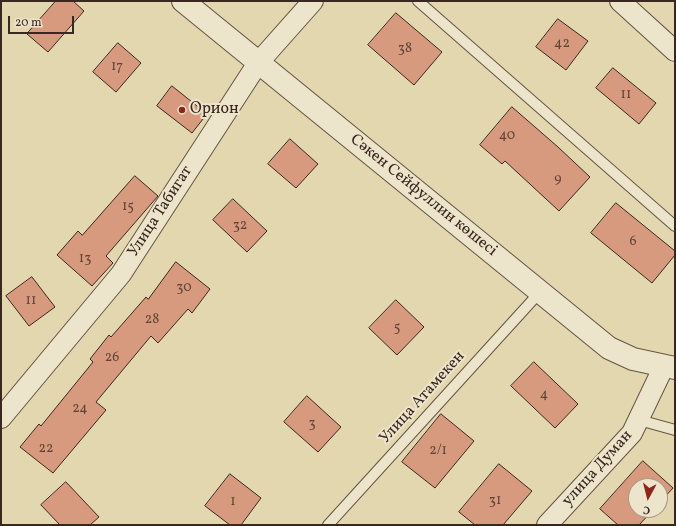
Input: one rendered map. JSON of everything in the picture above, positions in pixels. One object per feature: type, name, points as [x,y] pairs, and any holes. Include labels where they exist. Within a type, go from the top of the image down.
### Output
[{"type":"street","name":"Сәкен Сейфуллин көшесі","points":[[183,1],[609,348],[633,359],[670,367]]},
{"type":"street","name":"Улица Табигат","points":[[1,418],[121,274],[258,63],[313,1]]},
{"type":"street","points":[[620,1],[675,51]]},
{"type":"street","name":"улица Думан","points":[[547,525],[632,433],[670,367]]},
{"type":"lane","points":[[418,1],[675,226]]},
{"type":"lane","name":"Улица Атамекен","points":[[328,525],[540,292]]},
{"type":"lane","points":[[639,420],[675,430]]},
{"type":"building","points":[[56,1],[73,1],[84,11],[48,52],[27,34]]},
{"type":"building","points":[[396,13],[442,52],[414,85],[368,45]]},
{"type":"building","points":[[558,19],[588,41],[566,70],[536,47]]},
{"type":"building","points":[[118,43],[141,63],[116,92],[93,72]]},
{"type":"building","points":[[613,68],[656,103],[639,124],[596,88]]},
{"type":"building","name":"Орион","points":[[172,86],[207,114],[192,133],[157,106]]},
{"type":"building","points":[[512,107],[590,177],[559,211],[505,161],[502,164],[480,145]]},
{"type":"building","points":[[290,139],[318,164],[296,188],[268,164]]},
{"type":"building","points":[[135,176],[158,196],[106,256],[113,263],[92,286],[57,255],[78,231],[82,235]]},
{"type":"building","points":[[233,199],[267,231],[247,252],[213,220]]},
{"type":"building","points":[[616,203],[675,251],[675,255],[652,283],[591,233]]},
{"type":"building","points":[[176,262],[210,289],[192,313],[188,309],[158,343],[151,336],[96,402],[106,410],[53,473],[20,447],[39,424],[41,426],[93,362],[90,359],[109,335],[111,337],[146,297],[148,299]]},
{"type":"building","points":[[32,277],[55,307],[29,326],[6,296]]},
{"type":"building","points":[[396,300],[424,327],[397,355],[369,328]]},
{"type":"building","points":[[534,362],[578,404],[555,428],[511,386]]},
{"type":"building","points":[[307,396],[341,427],[318,452],[284,422]]},
{"type":"building","points":[[441,414],[474,441],[435,488],[402,462]]},
{"type":"building","points":[[643,461],[662,478],[628,478],[628,518],[646,518],[639,525],[618,525],[600,509]]},
{"type":"building","points":[[499,464],[532,491],[503,525],[475,525],[459,512]]},
{"type":"building","points":[[230,474],[261,498],[241,525],[230,525],[205,506]]},
{"type":"building","points":[[66,482],[99,517],[90,525],[60,525],[41,505]]},
{"type":"building","points":[[668,484],[673,488],[668,493]]},
{"type":"place","name":"Орион","points":[[182,110]]}]
